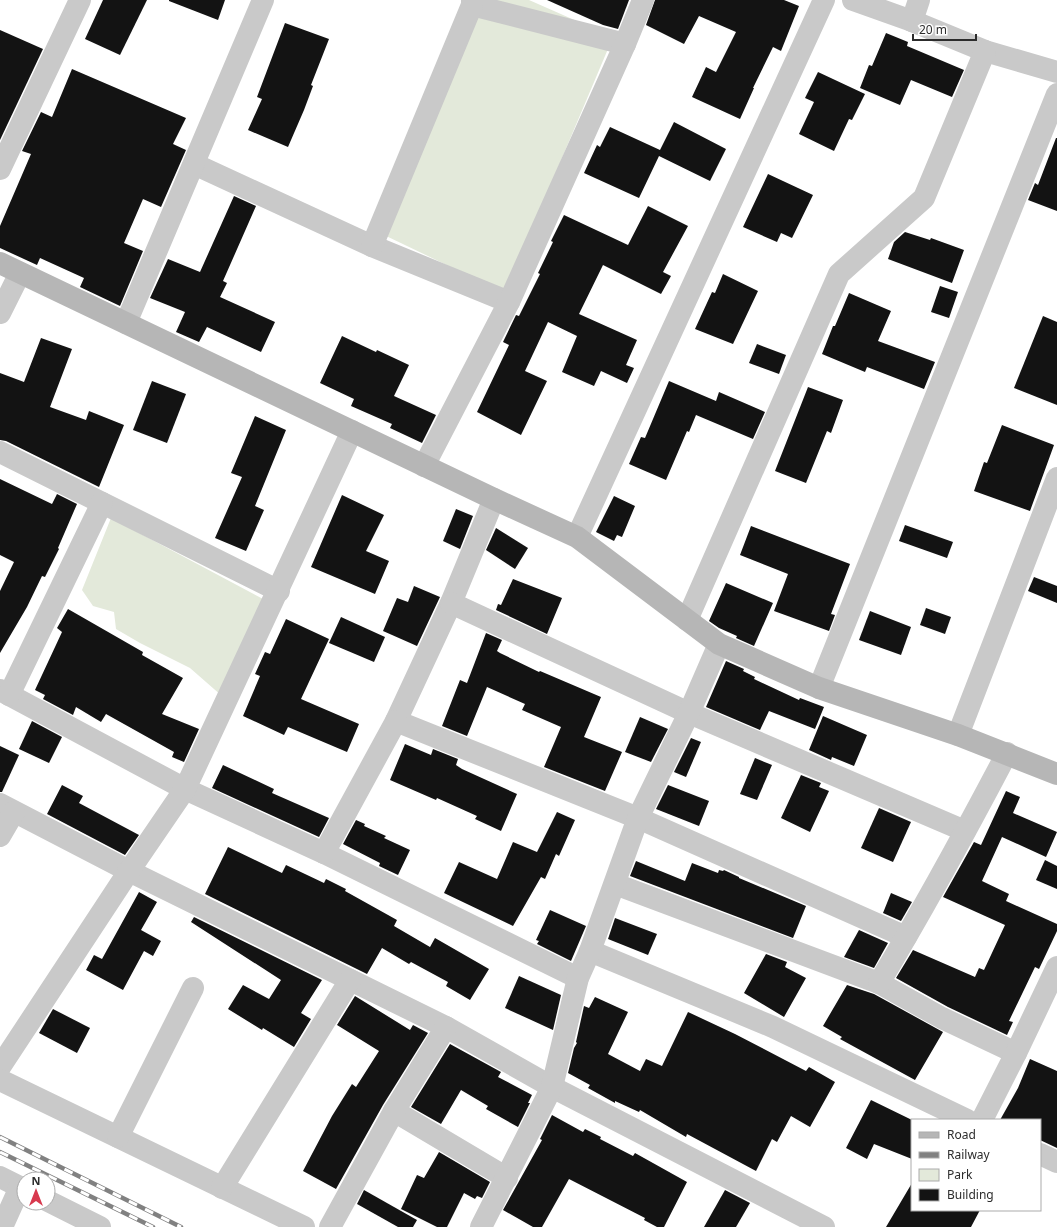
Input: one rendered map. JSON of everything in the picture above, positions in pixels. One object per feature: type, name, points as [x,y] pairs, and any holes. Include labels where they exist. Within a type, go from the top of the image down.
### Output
[{"type":"street","points":[[0,169],[80,0]]},
{"type":"street","points":[[126,323],[263,0]]},
{"type":"street","points":[[424,466],[509,302],[625,44],[643,0]]},
{"type":"street","points":[[577,537],[824,0]]},
{"type":"street","points":[[853,0],[912,21],[985,51],[1057,72]]},
{"type":"street","points":[[912,21],[919,0]]},
{"type":"street","points":[[372,246],[472,3],[625,44]]},
{"type":"street","points":[[687,620],[839,274],[924,198],[985,51]]},
{"type":"street","points":[[819,688],[1057,94]]},
{"type":"street","points":[[194,164],[372,246],[509,302]]},
{"type":"street","points":[[0,263],[424,466],[577,537],[719,644],[819,688],[958,735],[1007,753],[1057,774]]},
{"type":"street","points":[[0,313],[20,273]]},
{"type":"street","points":[[0,1067],[185,789],[352,431]]},
{"type":"street","points":[[0,452],[279,590]]},
{"type":"street","points":[[958,735],[1057,478]]},
{"type":"street","points":[[324,853],[396,721],[451,603],[494,499]]},
{"type":"street","points":[[102,503],[5,692],[185,789],[324,853],[578,978]]},
{"type":"street","points":[[451,603],[689,713],[965,831]]},
{"type":"street","points":[[481,1227],[552,1087],[578,978],[590,951],[638,818],[689,713],[719,644]]},
{"type":"street","points":[[396,721],[638,818],[906,937]]},
{"type":"street","points":[[879,983],[965,831],[1007,753]]},
{"type":"street","points":[[0,836],[7,808],[129,871],[446,1027],[552,1087],[823,1227]]},
{"type":"street","points":[[615,884],[879,983],[942,1018],[1016,1053]]},
{"type":"street","points":[[590,951],[773,1027],[965,1119]]},
{"type":"street","points":[[983,1119],[1057,967]]},
{"type":"street","points":[[222,1188],[350,980]]},
{"type":"street","points":[[118,1137],[193,988]]},
{"type":"street","points":[[330,1227],[394,1111],[446,1027]]},
{"type":"street","points":[[0,1080],[304,1227]]},
{"type":"street","points":[[394,1111],[507,1178]]},
{"type":"street","points":[[1041,1154],[1057,1162]]},
{"type":"street","points":[[0,1177],[16,1185]]},
{"type":"street","points":[[2,1227],[16,1200]]},
{"type":"street","points":[[56,1205],[100,1227]]},
{"type":"green space","points":[[474,0],[529,0],[613,37],[505,293],[382,234]]},
{"type":"green space","points":[[111,518],[265,600],[222,696],[190,668],[116,629],[114,612],[93,606],[82,590]]},
{"type":"building","points":[[103,0],[147,0],[120,55],[85,39]]},
{"type":"building","points":[[169,0],[225,0],[218,20]]},
{"type":"building","points":[[547,0],[629,0],[618,29],[603,25]]},
{"type":"building","points":[[655,0],[784,0],[799,6],[781,51],[773,47],[740,119],[692,97],[706,67],[716,72],[736,32],[699,16],[684,44],[646,25]]},
{"type":"building","points":[[285,23],[329,39],[311,85],[313,86],[304,110],[288,147],[248,130],[262,99],[257,97]]},
{"type":"building","points":[[0,30],[43,49],[0,140]]},
{"type":"building","points":[[886,33],[908,42],[907,46],[964,70],[952,97],[911,80],[900,105],[860,88],[869,65],[872,66]]},
{"type":"building","points":[[72,69],[186,118],[173,144],[186,150],[161,207],[143,199],[124,243],[143,251],[120,306],[80,287],[84,278],[40,258],[37,265],[0,248],[0,226],[31,154],[22,151],[41,112],[52,117]]},
{"type":"building","points":[[818,72],[865,94],[852,120],[849,119],[834,151],[799,134],[814,102],[805,98]]},
{"type":"building","points":[[674,122],[726,149],[710,181],[659,156],[639,198],[584,173],[597,145],[600,147],[610,127],[660,150]]},
{"type":"building","points":[[1056,138],[1057,211],[1028,200],[1035,183],[1038,185]]},
{"type":"building","points":[[768,174],[813,195],[792,238],[781,233],[777,242],[743,227]]},
{"type":"building","points":[[234,196],[256,206],[223,281],[227,283],[220,297],[275,322],[261,352],[207,327],[199,342],[176,332],[185,312],[150,298],[168,259],[200,272]]},
{"type":"building","points":[[648,206],[688,226],[663,272],[671,276],[661,294],[603,265],[579,314],[637,340],[626,365],[634,368],[627,383],[601,371],[594,386],[562,372],[577,336],[548,322],[525,371],[547,381],[521,435],[477,412],[509,345],[503,342],[516,315],[519,316],[540,274],[538,273],[553,242],[551,241],[564,215],[628,245]]},
{"type":"building","points":[[905,232],[930,240],[931,238],[964,250],[952,283],[888,259],[894,242]]},
{"type":"building","points":[[723,274],[758,291],[733,344],[695,329],[712,292],[715,293]]},
{"type":"building","points":[[940,286],[958,292],[949,318],[931,312]]},
{"type":"building","points":[[849,293],[891,311],[878,341],[935,362],[924,389],[867,367],[865,372],[822,354],[833,326],[835,326]]},
{"type":"building","points":[[1043,316],[1057,322],[1057,405],[1014,388]]},
{"type":"building","points":[[342,336],[409,365],[394,396],[436,415],[422,443],[390,428],[392,424],[351,406],[354,399],[320,383]]},
{"type":"building","points":[[41,338],[72,349],[50,407],[86,420],[89,411],[124,425],[99,487],[6,441],[0,440],[0,373],[24,382]]},
{"type":"building","points":[[757,344],[786,355],[779,374],[749,363]]},
{"type":"building","points":[[152,381],[186,394],[167,443],[133,430]]},
{"type":"building","points":[[669,381],[716,401],[719,392],[765,412],[753,439],[696,415],[689,432],[687,431],[666,480],[629,464],[641,437],[645,438]]},
{"type":"building","points":[[808,387],[843,400],[831,433],[827,431],[806,483],[775,471]]},
{"type":"building","points":[[255,416],[286,430],[255,506],[264,510],[246,551],[215,538],[242,477],[231,473]]},
{"type":"building","points":[[1002,425],[1054,445],[1030,511],[974,491],[984,462],[987,463]]},
{"type":"building","points":[[0,479],[52,504],[57,494],[77,504],[58,548],[59,549],[45,577],[42,576],[27,607],[0,653],[0,591],[14,562],[0,555]]},
{"type":"building","points":[[342,495],[384,515],[366,551],[389,561],[375,594],[311,567]]},
{"type":"building","points":[[614,496],[635,506],[622,537],[617,535],[614,541],[596,532]]},
{"type":"building","points":[[456,509],[473,516],[460,549],[443,541]]},
{"type":"building","points":[[905,525],[953,542],[947,558],[899,541]]},
{"type":"building","points":[[751,526],[850,564],[831,614],[835,615],[829,631],[774,611],[788,574],[740,555]]},
{"type":"building","points":[[496,528],[528,548],[515,569],[486,550]]},
{"type":"building","points":[[1034,577],[1057,586],[1057,603],[1028,591]]},
{"type":"building","points":[[513,579],[562,598],[547,634],[496,610],[498,604],[501,605]]},
{"type":"building","points":[[726,583],[773,603],[754,646],[736,638],[737,636],[719,628],[709,621]]},
{"type":"building","points":[[414,586],[440,597],[417,646],[383,631],[397,598],[408,602]]},
{"type":"building","points":[[926,608],[951,617],[945,634],[920,625]]},
{"type":"building","points":[[68,609],[143,652],[142,655],[183,678],[162,714],[199,729],[184,762],[172,757],[174,752],[106,714],[101,722],[76,707],[73,715],[43,699],[45,695],[35,690],[62,632],[57,628]]},
{"type":"building","points":[[870,611],[911,627],[901,655],[859,640]]},
{"type":"building","points":[[341,617],[385,637],[374,662],[329,643]]},
{"type":"building","points":[[286,619],[329,639],[301,699],[359,724],[347,752],[288,727],[284,735],[243,716],[260,676],[255,674],[265,652],[270,654]]},
{"type":"building","points":[[486,633],[502,640],[497,651],[500,653],[539,672],[540,671],[601,697],[584,737],[622,752],[605,791],[544,767],[561,727],[522,710],[525,704],[487,687],[467,736],[442,726],[460,680],[467,683]]},
{"type":"building","points":[[726,661],[744,669],[743,671],[755,677],[754,679],[799,700],[800,698],[824,707],[815,729],[769,711],[760,730],[706,707]]},
{"type":"building","points":[[823,716],[867,735],[854,766],[832,757],[831,760],[809,750]]},
{"type":"building","points":[[640,717],[668,729],[651,762],[625,752]]},
{"type":"building","points":[[32,721],[62,737],[49,763],[19,749]]},
{"type":"building","points":[[691,738],[701,742],[686,777],[674,772]]},
{"type":"building","points":[[405,744],[431,755],[433,749],[458,759],[456,765],[462,769],[517,794],[501,831],[475,819],[477,816],[437,798],[436,800],[390,780]]},
{"type":"building","points":[[0,746],[19,755],[2,792],[0,792]]},
{"type":"building","points":[[755,758],[772,765],[757,800],[740,794]]},
{"type":"building","points":[[223,765],[274,789],[272,793],[329,818],[319,837],[212,788]]},
{"type":"building","points":[[801,775],[821,783],[819,787],[829,791],[810,832],[781,818]]},
{"type":"building","points":[[62,785],[83,796],[79,803],[139,835],[125,855],[47,814]]},
{"type":"building","points":[[668,785],[709,801],[699,826],[656,809]]},
{"type":"building","points":[[1006,791],[1020,797],[1013,813],[1057,832],[1046,857],[1002,837],[982,881],[1009,894],[1006,901],[1057,924],[1057,931],[1039,969],[1035,967],[1009,1021],[1013,1022],[1007,1035],[948,1007],[896,978],[913,950],[975,977],[979,968],[984,970],[1005,925],[943,897],[974,842],[981,845]]},
{"type":"building","points":[[879,808],[911,822],[893,862],[861,848]]},
{"type":"building","points":[[557,812],[575,820],[559,856],[556,854],[545,879],[541,877],[513,926],[444,893],[459,862],[497,879],[513,842],[537,852]]},
{"type":"building","points":[[356,820],[365,824],[364,826],[386,836],[384,838],[410,850],[398,875],[379,866],[380,863],[343,844]]},
{"type":"building","points":[[228,847],[282,873],[286,865],[324,883],[326,879],[346,889],[345,891],[397,920],[394,926],[430,947],[435,938],[489,969],[470,1000],[446,986],[448,982],[411,962],[409,964],[382,948],[367,974],[205,894]]},
{"type":"building","points":[[1045,860],[1057,866],[1057,889],[1036,880]]},
{"type":"building","points":[[636,861],[685,881],[692,863],[718,873],[719,870],[724,870],[739,878],[806,906],[793,938],[630,876]]},
{"type":"building","points":[[139,892],[157,902],[141,930],[161,941],[153,956],[144,951],[123,990],[86,970],[94,955],[102,959]]},
{"type":"building","points":[[891,893],[912,902],[901,921],[883,913]]},
{"type":"building","points":[[550,910],[586,926],[571,961],[537,944],[539,941],[536,940]]},
{"type":"building","points":[[194,917],[322,980],[301,1013],[311,1019],[294,1047],[263,1028],[262,1030],[228,1009],[243,985],[269,999],[281,980],[191,922]]},
{"type":"building","points":[[615,918],[657,934],[648,955],[608,939]]},
{"type":"building","points":[[859,930],[888,943],[874,968],[844,957]]},
{"type":"building","points":[[766,954],[787,962],[785,967],[806,978],[784,1017],[744,993]]},
{"type":"building","points":[[519,976],[561,995],[553,1030],[505,1008]]},
{"type":"building","points":[[847,985],[874,994],[943,1032],[915,1080],[840,1039],[842,1037],[823,1026]]},
{"type":"building","points":[[355,996],[410,1030],[413,1025],[428,1033],[383,1105],[336,1189],[303,1171],[332,1116],[352,1084],[356,1087],[379,1051],[337,1025]]},
{"type":"building","points":[[595,997],[628,1012],[608,1054],[640,1071],[646,1059],[662,1066],[688,1012],[735,1034],[806,1071],[809,1067],[835,1082],[810,1127],[791,1116],[777,1142],[772,1139],[756,1171],[687,1134],[686,1137],[640,1110],[639,1112],[615,1101],[615,1103],[588,1088],[590,1085],[568,1073],[574,1048],[577,1043],[584,1006],[589,1008]]},
{"type":"building","points":[[53,1009],[90,1028],[77,1053],[39,1033]]},
{"type":"building","points":[[450,1044],[501,1072],[498,1077],[532,1095],[528,1103],[530,1103],[518,1127],[486,1109],[488,1106],[461,1090],[441,1124],[411,1107]]},
{"type":"building","points":[[1030,1059],[1057,1071],[1057,1148],[1041,1140],[1041,1119],[1001,1119],[1018,1088]]},
{"type":"building","points":[[871,1100],[911,1120],[911,1159],[874,1144],[867,1159],[846,1148]]},
{"type":"building","points":[[552,1115],[583,1132],[585,1129],[601,1137],[600,1139],[633,1156],[635,1153],[687,1182],[664,1227],[657,1227],[644,1220],[645,1218],[569,1179],[542,1227],[533,1227],[503,1210],[542,1140],[540,1139]]},
{"type":"building","points":[[439,1152],[490,1182],[482,1198],[477,1196],[475,1199],[464,1193],[447,1227],[437,1227],[401,1209],[417,1175],[424,1178]]},
{"type":"building","points":[[911,1185],[911,1211],[979,1211],[971,1227],[886,1227]]},
{"type":"building","points":[[364,1190],[417,1220],[413,1227],[398,1227],[357,1204]]},
{"type":"building","points":[[725,1190],[750,1203],[736,1227],[704,1227]]},
{"type":"railway","points":[[0,1137],[181,1227]]},
{"type":"railway","points":[[0,1152],[153,1227]]}]
